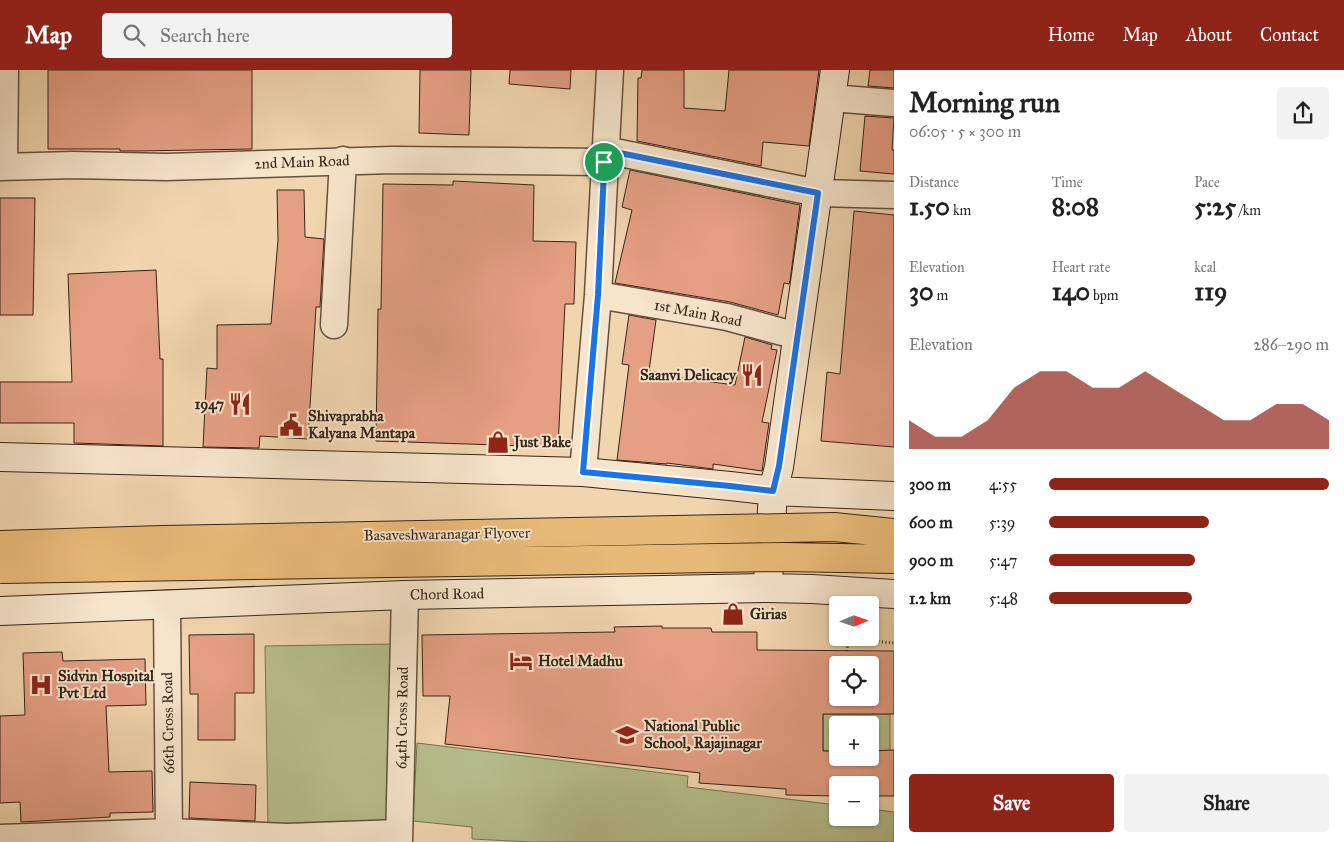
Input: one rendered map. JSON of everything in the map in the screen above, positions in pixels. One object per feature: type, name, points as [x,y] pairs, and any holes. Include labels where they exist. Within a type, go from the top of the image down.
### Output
[{"type":"main road","name":"Basaveshwaranagar Flyover","points":[[0,545],[824,527],[894,532]]},
{"type":"main road","name":"Basaveshwaranagar Flyover","points":[[0,569],[783,557],[894,559]]},
{"type":"street","points":[[2,167],[5,70]]},
{"type":"street","points":[[583,472],[598,295],[610,70]]},
{"type":"street","points":[[767,588],[773,491],[779,466],[835,70]]},
{"type":"street","points":[[831,98],[894,103]]},
{"type":"street","name":"2nd Main Road","points":[[2,167],[166,167],[343,160],[605,156],[818,193],[894,195]]},
{"type":"street","points":[[334,325],[343,160]]},
{"type":"street","name":"1st Main Road","points":[[598,295],[727,317],[798,336]]},
{"type":"street","points":[[0,457],[583,472],[773,491],[894,496]]},
{"type":"street","name":"Chord Road","points":[[0,611],[405,595],[767,588],[894,594]]},
{"type":"street","name":"64th Cross Road","points":[[399,838],[405,595]]},
{"type":"street","name":"66th Cross Road","points":[[167,604],[169,837]]},
{"type":"street","points":[[0,838],[399,838]]},
{"type":"path","points":[[879,642],[894,643]]},
{"type":"path","points":[[847,646],[847,650]]},
{"type":"green space","points":[[391,644],[393,824],[268,826],[265,646]]},
{"type":"green space","points":[[823,714],[890,714],[890,751],[879,751],[879,716],[829,716],[829,751],[823,751]]},
{"type":"green space","points":[[417,743],[688,776],[687,787],[829,804],[829,826],[879,826],[879,810],[894,812],[894,842],[530,842],[472,839],[472,827],[413,821]]},
{"type":"building","points":[[48,70],[252,70],[252,149],[120,151],[120,149],[48,149]]},
{"type":"building","points":[[420,70],[471,70],[469,135],[419,133]]},
{"type":"building","points":[[510,70],[571,70],[570,89],[509,84]]},
{"type":"building","points":[[642,70],[684,70],[684,108],[725,111],[729,70],[819,70],[809,146],[763,142],[761,166],[637,141],[638,78],[641,78]]},
{"type":"building","points":[[870,70],[894,70],[894,88],[868,86]]},
{"type":"building","points":[[865,116],[894,118],[892,150],[894,150],[894,174],[860,171]]},
{"type":"building","points":[[630,170],[800,205],[790,281],[789,284],[784,283],[778,315],[730,302],[615,283],[632,210],[622,207]]},
{"type":"building","points":[[453,181],[534,185],[533,241],[576,242],[574,304],[565,304],[558,447],[376,441],[378,309],[381,309],[383,184],[453,185]]},
{"type":"building","points":[[277,190],[304,190],[305,237],[324,239],[320,307],[316,307],[308,439],[260,436],[259,448],[203,447],[207,368],[217,369],[217,325],[271,324],[278,240]]},
{"type":"building","points":[[0,198],[35,198],[33,315],[0,315]]},
{"type":"building","points":[[854,211],[894,215],[894,447],[821,441],[827,372],[840,374]]},
{"type":"building","points":[[156,270],[160,359],[163,359],[163,446],[74,443],[74,423],[0,423],[0,382],[72,382],[68,274]]},
{"type":"building","points":[[629,315],[656,320],[649,371],[674,375],[674,377],[735,385],[745,337],[772,345],[771,349],[777,350],[762,422],[769,423],[762,471],[713,464],[713,469],[667,463],[617,460],[629,365],[622,364]]},
{"type":"building","points":[[614,627],[711,628],[712,632],[757,632],[757,650],[894,651],[894,714],[823,714],[823,751],[829,751],[829,766],[879,766],[879,751],[894,750],[894,796],[879,796],[879,776],[829,776],[829,796],[786,795],[786,789],[699,783],[700,773],[445,744],[450,696],[423,696],[422,635],[615,632]]},
{"type":"building","points":[[254,634],[254,693],[235,693],[235,740],[198,740],[198,694],[190,694],[189,635]]},
{"type":"building","points":[[62,652],[63,661],[145,659],[146,705],[106,706],[109,772],[152,771],[153,812],[110,813],[110,817],[21,822],[20,802],[0,803],[0,716],[25,715],[23,653]]},
{"type":"building","points":[[190,782],[256,785],[255,821],[189,818]]},
{"type":"place","name":"Saanvi Delicacy","points":[[752,375]]},
{"type":"place","name":"1947","points":[[240,404]]},
{"type":"place","name":"Shivaprabha Kalyana Mantapa","points":[[291,425]]},
{"type":"place","name":"Just Bake","points":[[498,442]]},
{"type":"place","name":"Girias","points":[[733,614]]},
{"type":"place","name":"Hotel Madhu","points":[[521,661]]},
{"type":"place","name":"Sidvin Hospital Pvt Ltd","points":[[41,685]]},
{"type":"place","name":"National Public School, Rajajinagar","points":[[627,735]]},
{"type":"route","points":[[605,150],[818,193],[779,466],[773,491],[583,472],[598,295],[604,162],[605,150]]}]
